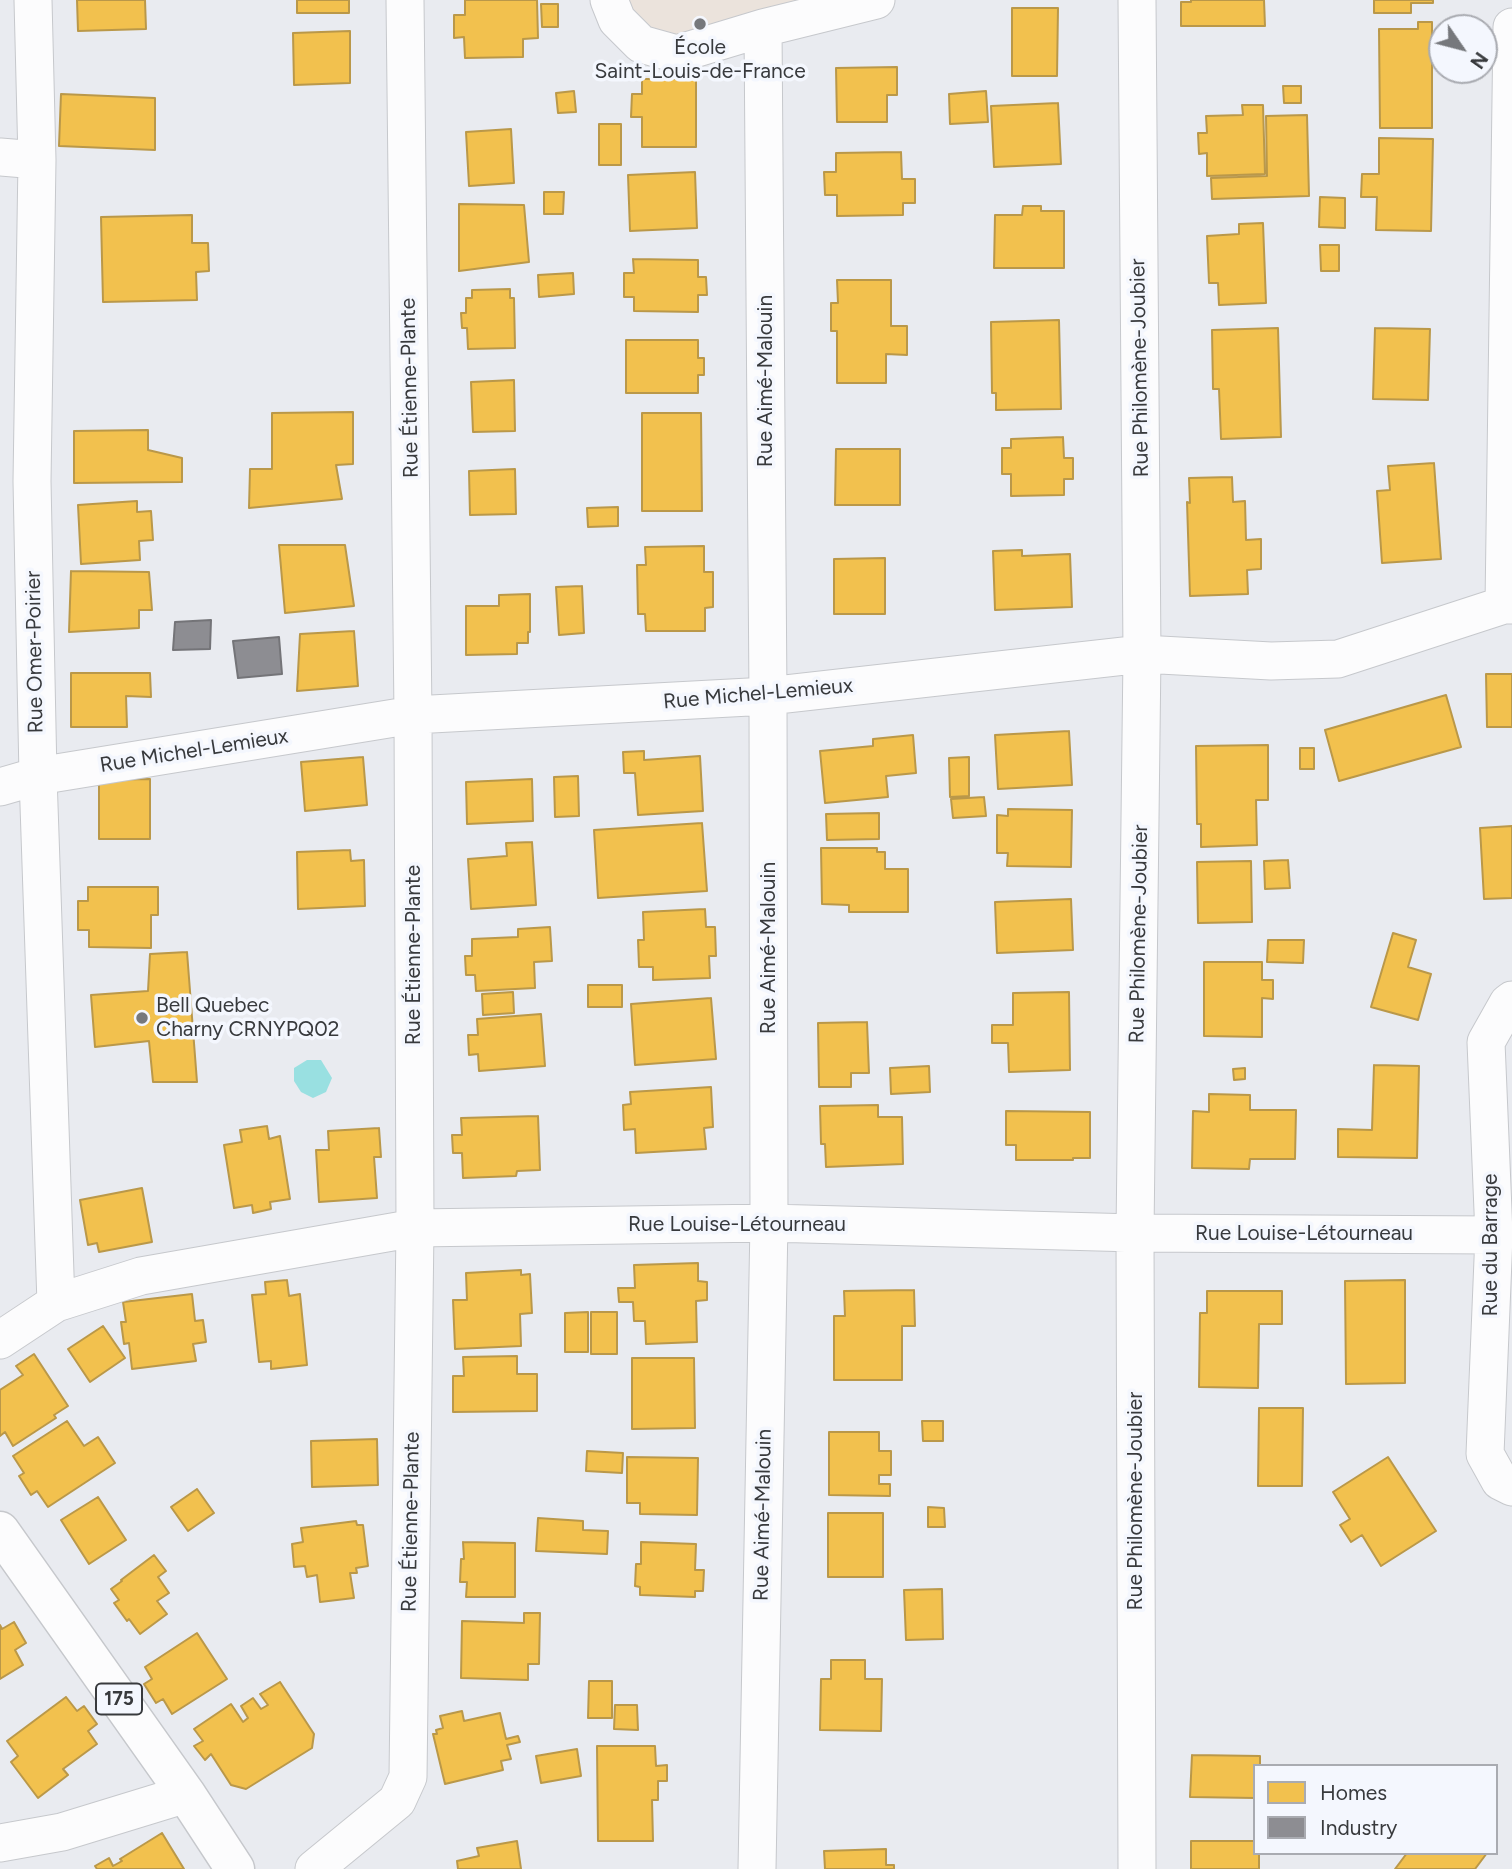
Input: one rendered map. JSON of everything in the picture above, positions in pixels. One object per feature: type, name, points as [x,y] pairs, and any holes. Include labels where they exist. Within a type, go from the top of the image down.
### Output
[{"type":"main road","name":"175","points":[[0,1531],[186,1794],[235,1869]]},
{"type":"street","name":"Rue Omer-Poirier","points":[[33,0],[37,160],[32,481],[38,776],[56,1303]]},
{"type":"street","name":"Rue Étienne-Plante","points":[[314,1869],[397,1801],[408,1777],[415,1228],[414,715],[405,0]]},
{"type":"street","points":[[609,0],[617,20],[641,44],[677,54],[763,28],[876,0]]},
{"type":"street","name":"Rue Philomène-Joubier","points":[[1137,0],[1142,654],[1135,1233],[1137,1869]]},
{"type":"street","points":[[1508,605],[1512,27]]},
{"type":"street","name":"Rue Aimé-Malouin","points":[[757,1869],[769,1223],[763,28]]},
{"type":"street","points":[[0,157],[37,160]]},
{"type":"street","name":"Rue Michel-Lemieux","points":[[0,787],[38,776],[414,715],[768,696],[1142,654],[1271,661],[1338,659],[1508,605]]},
{"type":"street","name":"Rue du Barrage","points":[[1512,1000],[1486,1042],[1494,1234],[1485,1454],[1500,1481],[1512,1488]]},
{"type":"street","name":"Rue Louise-Létourneau","points":[[0,1340],[56,1303],[141,1276],[415,1228],[769,1223],[1135,1233],[1494,1234]]},
{"type":"street","points":[[0,1843],[62,1832],[186,1794]]},
{"type":"shaded area","name":"École Saint-Louis-de-France","points":[[609,0],[879,0],[677,54]]},
{"type":"water","points":[[307,1060],[321,1060],[332,1078],[326,1092],[313,1098],[301,1092],[294,1081],[294,1068]]},
{"type":"building: Homes","points":[[77,0],[145,0],[146,29],[78,31]]},
{"type":"building: Homes","points":[[297,0],[349,0],[349,13],[297,13]]},
{"type":"building: Homes","points":[[465,0],[537,0],[538,38],[523,39],[523,57],[465,58],[464,37],[454,38],[454,15],[465,15]]},
{"type":"building: Homes","points":[[1264,0],[1265,26],[1181,26],[1181,2]]},
{"type":"building: Homes","points":[[1374,0],[1433,0],[1433,3],[1411,3],[1411,13],[1374,13]]},
{"type":"building: Homes","points":[[541,4],[558,4],[558,27],[542,27]]},
{"type":"building: Homes","points":[[1012,8],[1058,8],[1057,76],[1012,76]]},
{"type":"building: Homes","points":[[1418,22],[1428,22],[1428,84],[1432,84],[1432,128],[1380,128],[1379,29],[1418,29]]},
{"type":"building: Homes","points":[[350,31],[350,83],[294,85],[293,33]]},
{"type":"building: Homes","points":[[897,67],[897,95],[887,95],[887,122],[837,122],[836,68]]},
{"type":"building: Homes","points":[[642,79],[696,79],[696,147],[642,147],[642,117],[631,117],[632,94],[642,94]]},
{"type":"building: Homes","points":[[1283,86],[1301,86],[1301,103],[1284,103]]},
{"type":"building: Homes","points":[[574,91],[576,112],[558,113],[556,93]]},
{"type":"building: Homes","points":[[986,91],[988,122],[950,124],[949,94]]},
{"type":"building: Homes","points":[[61,94],[155,98],[155,150],[59,146]]},
{"type":"building: Homes","points":[[1058,103],[1061,164],[994,167],[991,106]]},
{"type":"building: Homes","points":[[1242,105],[1263,105],[1265,174],[1207,176],[1207,153],[1199,154],[1198,133],[1207,133],[1206,116],[1243,115]]},
{"type":"building: Homes","points":[[1307,115],[1309,196],[1212,199],[1211,178],[1267,176],[1266,116]]},
{"type":"building: Homes","points":[[599,124],[621,124],[621,165],[599,165]]},
{"type":"building: Homes","points":[[511,129],[514,183],[469,186],[466,132]]},
{"type":"building: Homes","points":[[1379,138],[1433,139],[1431,231],[1376,230],[1377,197],[1361,197],[1362,174],[1379,174]]},
{"type":"building: Homes","points":[[901,152],[902,179],[915,179],[915,203],[903,203],[903,215],[837,216],[837,195],[825,195],[824,172],[836,172],[836,153]]},
{"type":"building: Homes","points":[[695,172],[697,228],[630,231],[628,175]]},
{"type":"building: Homes","points":[[544,192],[564,192],[563,214],[544,214]]},
{"type":"building: Homes","points":[[1320,197],[1345,198],[1345,228],[1319,227]]},
{"type":"building: Homes","points":[[459,204],[524,205],[529,262],[459,271]]},
{"type":"building: Homes","points":[[1023,206],[1041,206],[1041,211],[1064,211],[1064,268],[994,268],[995,215],[1022,215]]},
{"type":"building: Homes","points":[[192,215],[192,243],[208,243],[209,271],[196,272],[197,300],[103,302],[101,217]]},
{"type":"building: Homes","points":[[1263,223],[1266,303],[1219,305],[1218,283],[1209,283],[1207,236],[1239,234],[1239,224]]},
{"type":"building: Homes","points":[[1320,245],[1339,245],[1339,271],[1321,271]]},
{"type":"building: Homes","points":[[633,259],[698,260],[698,277],[706,277],[707,295],[698,295],[698,312],[634,311],[634,297],[624,297],[624,273],[634,273]]},
{"type":"building: Homes","points":[[573,273],[574,294],[539,297],[538,275]]},
{"type":"building: Homes","points":[[837,280],[891,280],[891,326],[907,326],[907,355],[886,354],[886,383],[837,383],[837,331],[831,331],[831,303],[838,303]]},
{"type":"building: Homes","points":[[510,289],[510,298],[514,298],[515,348],[468,349],[467,328],[462,328],[461,313],[466,313],[466,298],[472,298],[472,290]]},
{"type":"building: Homes","points":[[1059,320],[1061,409],[996,410],[996,393],[992,393],[991,322]]},
{"type":"building: Homes","points":[[1278,328],[1281,437],[1221,439],[1219,389],[1213,389],[1212,330]]},
{"type":"building: Homes","points":[[1375,328],[1430,329],[1428,400],[1373,399]]},
{"type":"building: Homes","points":[[626,340],[698,340],[698,358],[704,358],[704,375],[698,375],[698,393],[626,393]]},
{"type":"building: Homes","points":[[514,380],[515,431],[473,432],[471,382]]},
{"type":"building: Homes","points":[[353,412],[353,464],[336,465],[342,499],[249,508],[250,469],[272,469],[272,413]]},
{"type":"building: Homes","points":[[642,413],[701,413],[702,511],[642,511]]},
{"type":"building: Homes","points":[[148,430],[148,450],[182,458],[182,482],[74,483],[74,431]]},
{"type":"building: Homes","points":[[1063,437],[1064,458],[1073,458],[1073,479],[1064,479],[1064,495],[1011,496],[1011,474],[1002,474],[1002,448],[1011,448],[1011,439]]},
{"type":"building: Homes","points":[[836,449],[900,449],[900,505],[835,505]]},
{"type":"building: Homes","points":[[1434,463],[1441,559],[1382,563],[1377,491],[1390,490],[1388,466]]},
{"type":"building: Homes","points":[[515,469],[516,514],[470,515],[469,471]]},
{"type":"building: Homes","points":[[1232,477],[1233,502],[1245,501],[1246,540],[1261,539],[1261,569],[1247,570],[1248,594],[1190,596],[1187,502],[1190,503],[1189,478]]},
{"type":"building: Homes","points":[[137,501],[137,512],[151,511],[153,540],[139,541],[140,560],[81,564],[78,505]]},
{"type":"building: Homes","points":[[618,507],[618,526],[588,527],[587,508]]},
{"type":"building: Homes","points":[[279,545],[345,545],[354,606],[285,613]]},
{"type":"building: Homes","points":[[704,546],[704,572],[713,572],[713,607],[705,608],[705,631],[646,631],[645,614],[638,614],[637,565],[646,565],[645,547]]},
{"type":"building: Homes","points":[[1022,550],[1022,556],[1070,554],[1072,607],[995,610],[993,551]]},
{"type":"building: Homes","points":[[885,558],[885,614],[834,614],[834,559]]},
{"type":"building: Homes","points":[[71,571],[149,572],[152,610],[139,610],[139,628],[69,632]]},
{"type":"building: Homes","points":[[582,586],[584,633],[559,635],[556,587]]},
{"type":"building: Homes","points":[[530,594],[528,643],[517,643],[517,654],[466,655],[466,606],[499,606],[499,595]]},
{"type":"building: Homes","points":[[354,631],[358,686],[297,691],[300,634]]},
{"type":"building: Homes","points":[[71,673],[150,673],[151,697],[126,696],[127,727],[71,727]]},
{"type":"building: Homes","points":[[1486,674],[1512,674],[1512,727],[1487,727]]},
{"type":"building: Homes","points":[[1446,695],[1461,747],[1339,781],[1325,730]]},
{"type":"building: Homes","points":[[1069,731],[1072,785],[998,789],[995,735]]},
{"type":"building: Homes","points":[[913,735],[916,773],[886,776],[888,797],[825,803],[820,751],[873,746],[873,739]]},
{"type":"building: Homes","points":[[1268,745],[1268,800],[1256,800],[1257,845],[1201,847],[1201,824],[1197,824],[1196,746]]},
{"type":"building: Homes","points":[[1300,748],[1314,748],[1314,769],[1300,769]]},
{"type":"building: Homes","points":[[644,751],[644,760],[700,756],[703,811],[638,815],[635,773],[624,773],[623,752]]},
{"type":"building: Homes","points":[[363,757],[367,805],[305,811],[301,762]]},
{"type":"building: Homes","points":[[969,757],[969,796],[950,797],[949,758]]},
{"type":"building: Homes","points":[[578,776],[579,816],[555,817],[554,777]]},
{"type":"building: Homes","points":[[150,779],[150,839],[99,839],[99,780]]},
{"type":"building: Homes","points":[[532,779],[533,821],[467,824],[466,782]]},
{"type":"building: Homes","points":[[984,797],[986,816],[953,818],[951,799]]},
{"type":"building: Homes","points":[[1008,809],[1072,810],[1071,867],[1007,866],[1008,853],[997,853],[997,815],[1008,816]]},
{"type":"building: Homes","points":[[879,813],[879,839],[827,840],[826,814]]},
{"type":"building: Homes","points":[[702,823],[707,891],[598,898],[594,830]]},
{"type":"building: Homes","points":[[1512,826],[1512,898],[1484,899],[1480,828]]},
{"type":"building: Homes","points":[[532,842],[536,905],[471,909],[468,859],[507,856],[506,843]]},
{"type":"building: Homes","points":[[821,848],[877,848],[877,852],[885,852],[885,869],[908,869],[908,912],[849,912],[849,905],[822,904]]},
{"type":"building: Homes","points":[[350,850],[351,861],[364,860],[365,906],[298,909],[297,852]]},
{"type":"building: Homes","points":[[1288,860],[1290,888],[1265,889],[1264,861]]},
{"type":"building: Homes","points":[[1251,861],[1252,922],[1198,923],[1197,862]]},
{"type":"building: Homes","points":[[88,887],[158,887],[158,915],[151,915],[151,948],[89,947],[89,930],[78,930],[78,901],[88,901]]},
{"type":"building: Homes","points":[[1071,899],[1073,950],[997,953],[995,902]]},
{"type":"building: Homes","points":[[705,909],[706,927],[715,927],[716,956],[709,956],[710,978],[653,980],[653,967],[639,967],[638,940],[644,940],[643,912]]},
{"type":"building: Homes","points":[[550,927],[552,961],[534,962],[535,988],[476,991],[475,975],[466,975],[465,956],[472,956],[472,939],[518,937],[518,929]]},
{"type":"building: Homes","points":[[1393,933],[1416,940],[1408,967],[1431,974],[1418,1020],[1371,1007]]},
{"type":"building: Homes","points":[[1268,940],[1304,940],[1303,963],[1267,962]]},
{"type":"building: Homes","name":"Bell Quebec Charny CRNYPQ02","points":[[187,952],[197,1082],[153,1082],[149,1041],[95,1047],[91,995],[148,991],[150,954]]},
{"type":"building: Homes","points":[[1204,962],[1262,962],[1262,980],[1273,980],[1273,999],[1262,998],[1262,1037],[1204,1036]]},
{"type":"building: Homes","points":[[588,985],[622,985],[622,1007],[588,1007]]},
{"type":"building: Homes","points":[[513,992],[514,1013],[483,1015],[482,994]]},
{"type":"building: Homes","points":[[1069,992],[1070,1070],[1009,1072],[1008,1043],[992,1043],[992,1025],[1013,1025],[1013,993]]},
{"type":"building: Homes","points":[[711,998],[716,1059],[635,1065],[631,1004]]},
{"type":"building: Homes","points":[[541,1014],[545,1066],[479,1071],[478,1054],[469,1055],[468,1035],[478,1035],[477,1019]]},
{"type":"building: Homes","points":[[867,1022],[869,1073],[851,1073],[851,1087],[819,1087],[818,1023]]},
{"type":"building: Homes","points":[[1374,1065],[1419,1066],[1417,1158],[1338,1157],[1338,1129],[1372,1130]]},
{"type":"building: Homes","points":[[929,1066],[930,1092],[891,1094],[890,1068]]},
{"type":"building: Homes","points":[[1245,1068],[1245,1079],[1234,1080],[1233,1069]]},
{"type":"building: Homes","points":[[711,1087],[713,1127],[704,1128],[706,1149],[636,1153],[635,1129],[624,1130],[623,1105],[631,1104],[630,1092]]},
{"type":"building: Homes","points":[[1209,1094],[1250,1095],[1250,1110],[1296,1110],[1295,1159],[1250,1159],[1249,1169],[1192,1168],[1193,1111],[1209,1112]]},
{"type":"building: Homes","points":[[878,1105],[878,1117],[902,1117],[903,1164],[826,1167],[825,1144],[821,1144],[820,1106]]},
{"type":"building: Homes","points":[[1006,1111],[1090,1112],[1090,1158],[1016,1160],[1016,1145],[1006,1145]]},
{"type":"building: Homes","points":[[538,1116],[540,1170],[517,1171],[516,1176],[463,1178],[462,1153],[453,1153],[452,1135],[462,1135],[461,1118]]},
{"type":"building: Homes","points":[[267,1126],[269,1139],[280,1136],[290,1199],[270,1202],[271,1209],[253,1213],[252,1205],[234,1208],[224,1145],[242,1142],[240,1130]]},
{"type":"building: Homes","points":[[379,1128],[381,1157],[374,1157],[377,1198],[319,1202],[316,1150],[329,1150],[328,1131]]},
{"type":"building: Homes","points":[[142,1188],[152,1242],[99,1252],[97,1243],[88,1245],[80,1200]]},
{"type":"building: Homes","points":[[698,1263],[698,1281],[707,1282],[707,1300],[696,1301],[697,1342],[646,1344],[645,1321],[634,1321],[633,1302],[619,1302],[618,1288],[635,1288],[634,1265]]},
{"type":"building: Homes","points":[[521,1270],[521,1275],[530,1274],[532,1313],[520,1314],[521,1346],[455,1349],[453,1300],[467,1300],[466,1273]]},
{"type":"building: Homes","points":[[287,1280],[289,1296],[300,1294],[307,1365],[271,1369],[271,1361],[259,1362],[252,1295],[266,1294],[265,1282]]},
{"type":"building: Homes","points":[[1405,1280],[1405,1383],[1346,1384],[1345,1281]]},
{"type":"building: Homes","points":[[914,1290],[915,1326],[902,1326],[902,1380],[834,1380],[834,1316],[845,1316],[844,1291]]},
{"type":"building: Homes","points":[[1207,1291],[1282,1291],[1282,1324],[1259,1324],[1258,1388],[1199,1387],[1200,1313],[1207,1313]]},
{"type":"building: Homes","points":[[192,1294],[195,1321],[203,1320],[206,1342],[193,1344],[196,1361],[132,1369],[129,1343],[124,1344],[121,1322],[126,1322],[123,1302]]},
{"type":"building: Homes","points":[[588,1312],[588,1352],[565,1352],[565,1313]]},
{"type":"building: Homes","points":[[591,1312],[617,1312],[617,1354],[591,1354]]},
{"type":"building: Homes","points":[[103,1326],[125,1358],[90,1382],[68,1349]]},
{"type":"building: Homes","points":[[34,1354],[68,1406],[54,1415],[56,1418],[13,1446],[5,1432],[0,1436],[0,1390],[23,1375],[16,1366]]},
{"type":"building: Homes","points":[[517,1356],[517,1374],[537,1374],[537,1411],[453,1412],[453,1376],[464,1376],[463,1357]]},
{"type":"building: Homes","points":[[632,1358],[694,1358],[695,1428],[632,1429]]},
{"type":"building: Homes","points":[[1259,1408],[1303,1408],[1302,1486],[1258,1486]]},
{"type":"building: Homes","points":[[67,1421],[84,1446],[98,1437],[115,1463],[48,1507],[37,1491],[31,1495],[19,1476],[24,1473],[13,1456]]},
{"type":"building: Homes","points":[[922,1421],[943,1421],[943,1441],[923,1441]]},
{"type":"building: Homes","points":[[829,1432],[879,1432],[879,1451],[891,1451],[891,1475],[879,1475],[879,1484],[890,1484],[890,1496],[829,1495]]},
{"type":"building: Homes","points":[[377,1439],[378,1485],[312,1487],[311,1441]]},
{"type":"building: Homes","points":[[587,1451],[623,1453],[622,1473],[586,1471]]},
{"type":"building: Homes","points":[[627,1457],[698,1458],[697,1515],[640,1514],[640,1503],[627,1503]]},
{"type":"building: Homes","points":[[1388,1457],[1436,1531],[1381,1566],[1362,1535],[1351,1542],[1340,1525],[1350,1519],[1333,1492]]},
{"type":"building: Homes","points":[[197,1489],[214,1513],[188,1531],[171,1507]]},
{"type":"building: Homes","points":[[98,1497],[126,1540],[89,1564],[61,1520]]},
{"type":"building: Homes","points":[[928,1507],[944,1508],[945,1527],[928,1527]]},
{"type":"building: Homes","points":[[828,1513],[883,1513],[883,1577],[828,1577]]},
{"type":"building: Homes","points":[[538,1518],[583,1521],[583,1530],[608,1531],[607,1554],[536,1551]]},
{"type":"building: Homes","points":[[356,1521],[357,1525],[363,1525],[368,1566],[356,1568],[357,1573],[350,1573],[354,1598],[320,1602],[317,1575],[307,1577],[305,1566],[294,1567],[292,1544],[303,1542],[301,1528]]},
{"type":"building: Homes","points":[[463,1542],[515,1543],[515,1597],[466,1597],[467,1582],[460,1582],[461,1559],[464,1559]]},
{"type":"building: Homes","points":[[641,1542],[696,1544],[695,1570],[704,1570],[703,1591],[695,1591],[695,1597],[640,1595],[640,1587],[635,1586],[636,1564],[641,1564]]},
{"type":"building: Homes","points":[[154,1555],[166,1571],[158,1577],[169,1593],[157,1601],[167,1614],[140,1634],[114,1603],[119,1600],[111,1589]]},
{"type":"building: Homes","points":[[942,1589],[943,1639],[906,1640],[904,1590]]},
{"type":"building: Homes","points":[[524,1613],[540,1613],[539,1664],[528,1664],[528,1680],[461,1678],[462,1621],[524,1623]]},
{"type":"building: Homes","points":[[14,1622],[26,1643],[15,1650],[23,1665],[0,1679],[0,1625],[2,1629]]},
{"type":"building: Homes","points":[[197,1633],[227,1679],[172,1714],[163,1699],[156,1703],[144,1684],[152,1679],[145,1667]]},
{"type":"building: Homes","points":[[831,1660],[865,1660],[865,1679],[882,1679],[881,1731],[820,1730],[821,1679],[831,1679]]},
{"type":"building: Homes","points":[[589,1681],[612,1681],[612,1718],[588,1718]]},
{"type":"building: Homes","points":[[280,1682],[314,1734],[312,1748],[246,1789],[231,1785],[211,1754],[205,1760],[194,1746],[203,1741],[194,1729],[231,1704],[243,1722],[248,1718],[241,1706],[253,1698],[261,1709],[268,1705],[260,1694]]},
{"type":"building: Homes","points":[[66,1697],[77,1711],[84,1706],[97,1724],[88,1731],[97,1744],[63,1769],[68,1775],[38,1798],[11,1762],[18,1756],[7,1741]]},
{"type":"building: Homes","points":[[615,1705],[637,1705],[638,1730],[614,1729]]},
{"type":"building: Homes","points":[[462,1711],[464,1721],[500,1713],[506,1739],[518,1736],[520,1742],[507,1745],[511,1759],[501,1761],[503,1770],[445,1784],[433,1734],[443,1728],[440,1716]]},
{"type":"building: Homes","points":[[597,1746],[655,1746],[656,1766],[667,1765],[667,1781],[658,1781],[658,1800],[652,1800],[653,1841],[598,1841]]},
{"type":"building: Homes","points":[[577,1749],[581,1776],[541,1783],[536,1756]]},
{"type":"building: Homes","points":[[1192,1755],[1260,1756],[1260,1764],[1253,1764],[1253,1798],[1190,1797]]},
{"type":"building: Homes","points":[[162,1833],[184,1869],[97,1869],[95,1866],[109,1858],[113,1866]]},
{"type":"building: Homes","points":[[517,1841],[521,1869],[458,1869],[457,1861],[479,1856],[477,1848]]},
{"type":"building: Homes","points":[[1191,1841],[1253,1841],[1253,1855],[1259,1855],[1259,1869],[1191,1869]]},
{"type":"building: Homes","points":[[886,1849],[886,1865],[894,1865],[894,1869],[825,1869],[824,1851]]},
{"type":"building: Homes","points":[[1406,1855],[1486,1855],[1475,1869],[1395,1869]]},
{"type":"building: Industry","points":[[211,620],[210,649],[173,650],[175,622]]},
{"type":"building: Industry","points":[[279,637],[282,674],[238,678],[233,641]]},
{"type":"place","name":"École Saint-Louis-de-France","points":[[700,24]]},
{"type":"place","name":"Bell Quebec Charny CRNYPQ02","points":[[142,1018]]}]
